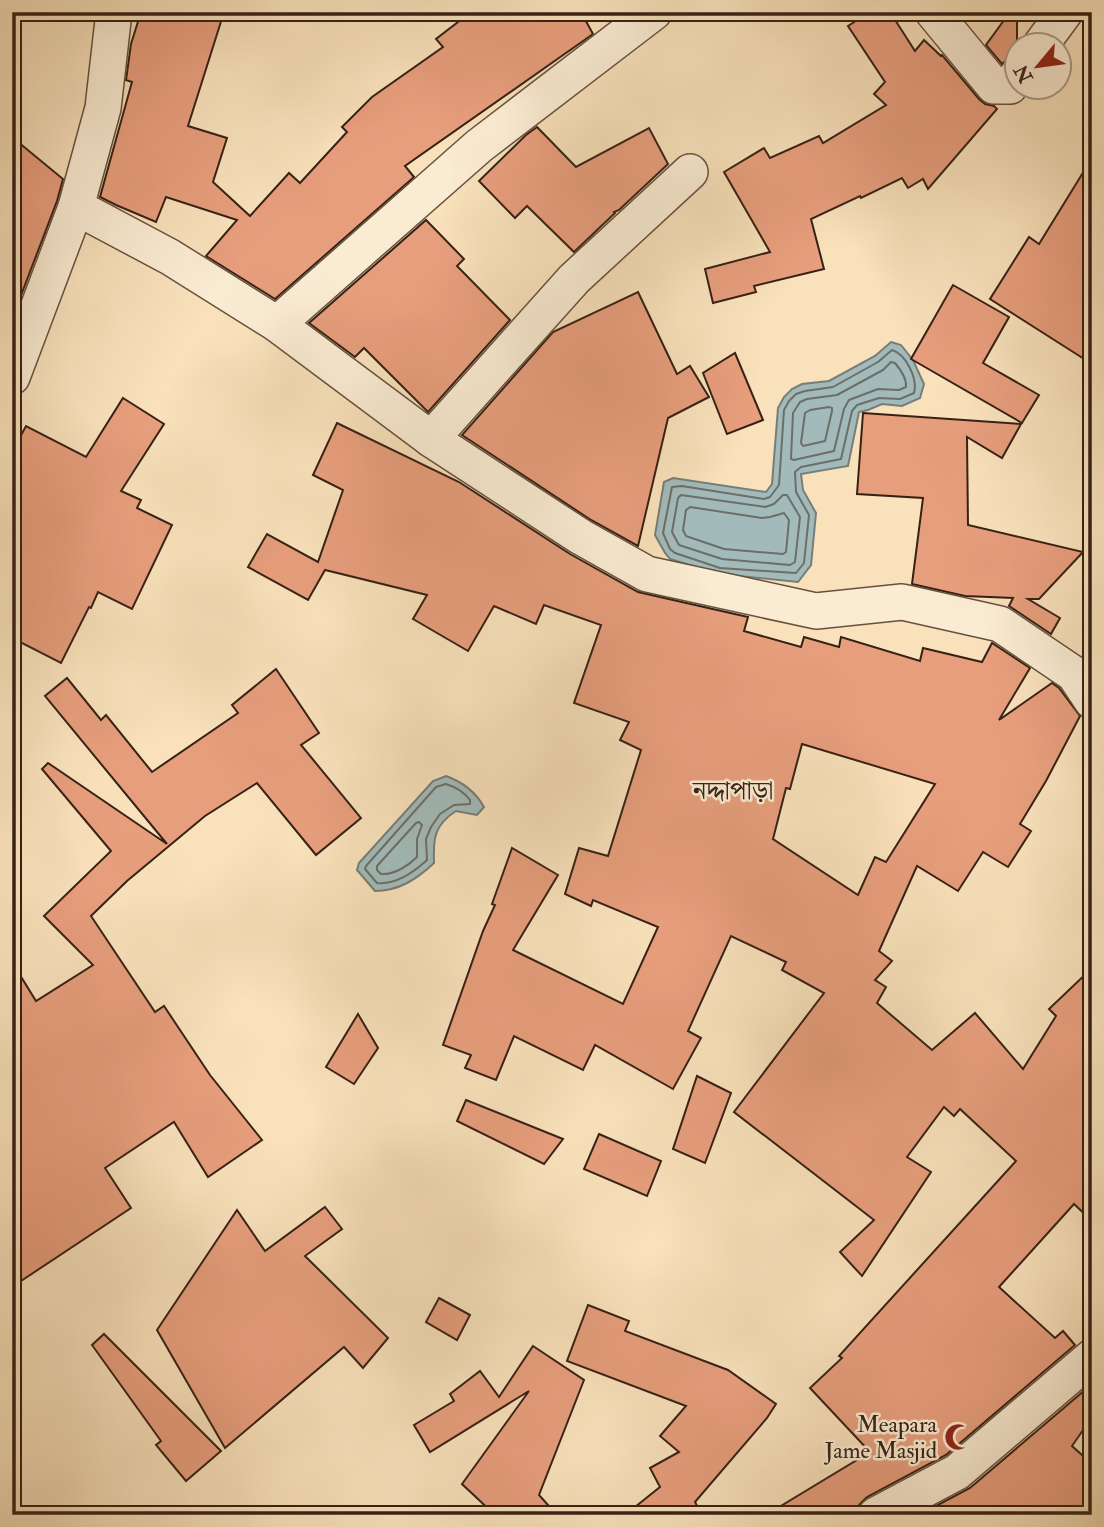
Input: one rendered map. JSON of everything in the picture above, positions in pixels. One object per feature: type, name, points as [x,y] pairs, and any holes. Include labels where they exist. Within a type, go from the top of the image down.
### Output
[{"type":"street","points":[[12,377],[76,207],[103,108],[114,12]]},
{"type":"street","points":[[277,324],[480,146],[654,12]]},
{"type":"street","points":[[933,12],[994,86],[1002,86]]},
{"type":"street","points":[[1050,32],[1065,12]]},
{"type":"street","points":[[431,439],[574,279],[690,172]]},
{"type":"street","points":[[76,207],[170,257],[277,324],[431,439],[581,537],[647,574],[816,611],[902,602],[1000,624],[1074,674],[1092,701]]},
{"type":"street","points":[[876,1515],[957,1472],[1092,1357]]},
{"type":"water","points":[[891,342],[901,345],[913,360],[924,384],[920,398],[902,406],[882,404],[859,412],[848,466],[801,474],[803,490],[816,513],[811,565],[798,582],[719,574],[670,559],[655,535],[664,482],[673,478],[766,492],[772,484],[778,408],[784,397],[802,384],[829,381],[875,356]]},
{"type":"water","points":[[446,776],[468,788],[484,807],[477,815],[456,811],[443,822],[436,833],[434,863],[421,874],[400,886],[375,891],[357,870],[359,863],[433,781]]},
{"type":"building","points":[[141,12],[224,12],[188,126],[227,138],[213,182],[250,216],[289,173],[300,183],[347,132],[342,127],[372,97],[443,47],[436,39],[471,12],[581,12],[593,34],[405,166],[414,177],[275,299],[206,256],[237,220],[166,197],[156,222],[100,197],[132,82],[126,80],[131,44]]},
{"type":"building","points":[[870,12],[890,12],[915,51],[924,40],[942,55],[979,99],[997,109],[928,189],[923,179],[908,188],[902,178],[811,219],[824,269],[754,286],[756,292],[713,303],[705,269],[770,252],[724,172],[764,148],[770,158],[819,136],[823,143],[886,105],[874,94],[885,82],[848,26]]},
{"type":"building","points":[[1010,12],[1017,12],[1017,32],[1002,32],[1002,64],[986,45]]},
{"type":"building","points":[[537,127],[576,167],[649,128],[668,164],[574,252],[527,206],[515,218],[479,181]]},
{"type":"building","points":[[12,137],[63,179],[12,319]]},
{"type":"building","points":[[1092,158],[1092,364],[990,299],[1029,237],[1039,244]]},
{"type":"building","points":[[426,220],[464,259],[457,266],[510,320],[428,412],[364,348],[355,357],[309,323]]},
{"type":"building","points":[[953,285],[1009,317],[983,363],[1039,395],[1022,423],[911,359]]},
{"type":"building","points":[[638,292],[677,374],[690,366],[709,397],[668,418],[638,546],[591,520],[462,435],[553,332]]},
{"type":"building","points":[[735,353],[763,420],[727,434],[703,373]]},
{"type":"building","points":[[123,398],[164,424],[121,491],[141,500],[137,508],[172,525],[132,609],[98,592],[61,663],[12,638],[12,452],[26,426],[86,457]]},
{"type":"building","points":[[863,413],[1021,424],[1002,458],[967,437],[968,525],[1083,552],[1039,599],[1028,599],[1060,618],[1051,634],[1009,606],[1013,598],[965,596],[912,584],[923,498],[857,494]]},
{"type":"building","points":[[337,423],[459,482],[570,554],[638,592],[748,617],[744,631],[801,647],[804,637],[839,647],[841,637],[920,661],[923,648],[982,662],[992,643],[1030,668],[999,720],[1052,683],[1059,688],[1080,716],[1020,824],[1031,831],[1008,867],[983,852],[958,891],[917,866],[879,951],[892,961],[875,980],[886,987],[877,1003],[932,1050],[975,1013],[1023,1069],[1056,1016],[1049,1009],[1092,968],[1092,1221],[1074,1204],[999,1287],[1055,1338],[1063,1331],[1075,1345],[946,1455],[867,1497],[859,1505],[856,1515],[766,1515],[870,1452],[810,1388],[842,1358],[839,1356],[1016,1161],[960,1109],[954,1116],[944,1107],[907,1157],[931,1172],[862,1276],[840,1252],[874,1220],[734,1112],[824,993],[782,970],[786,962],[731,936],[688,1031],[701,1038],[673,1089],[595,1045],[583,1070],[514,1036],[496,1080],[465,1068],[471,1055],[443,1045],[483,931],[495,905],[492,904],[512,848],[558,875],[513,950],[623,1004],[658,927],[593,900],[591,906],[565,894],[579,848],[608,856],[641,750],[620,740],[629,722],[574,703],[601,625],[544,605],[536,624],[494,606],[468,651],[413,619],[427,595],[325,570],[308,600],[248,567],[267,534],[318,562],[343,490],[313,475]],"holes":[[[802,744],[935,784],[886,862],[875,857],[858,895],[773,839],[786,788],[790,789]]]},
{"type":"building","points":[[276,669],[319,733],[301,745],[361,818],[316,855],[257,783],[205,816],[127,881],[91,916],[155,1012],[164,1006],[210,1075],[262,1140],[208,1177],[174,1122],[105,1168],[131,1208],[12,1287],[12,962],[36,1001],[93,965],[44,916],[111,851],[42,769],[48,763],[167,844],[45,696],[67,678],[101,720],[106,715],[152,772],[238,713],[232,705]]},
{"type":"building","points":[[358,1014],[378,1048],[354,1084],[326,1067]]},
{"type":"building","points":[[697,1076],[731,1093],[705,1163],[673,1149]]},
{"type":"building","points":[[466,1100],[563,1139],[544,1164],[457,1121]]},
{"type":"building","points":[[599,1134],[661,1161],[647,1196],[584,1169]]},
{"type":"building","points":[[325,1207],[342,1229],[305,1256],[388,1338],[363,1368],[344,1347],[225,1448],[157,1330],[237,1210],[265,1251]]},
{"type":"building","points":[[439,1298],[470,1315],[457,1340],[426,1322]]},
{"type":"building","points":[[588,1305],[629,1321],[625,1331],[728,1370],[776,1404],[695,1502],[702,1515],[625,1515],[660,1487],[650,1468],[679,1452],[660,1436],[686,1406],[567,1361]]},
{"type":"building","points":[[104,1334],[221,1451],[186,1481],[156,1445],[161,1441],[92,1345]]},
{"type":"building","points":[[533,1346],[584,1380],[539,1495],[557,1515],[495,1515],[462,1484],[529,1391],[430,1452],[414,1425],[454,1401],[450,1394],[480,1371],[499,1397]]},
{"type":"building","points":[[1092,1384],[1092,1417],[1072,1446],[1092,1464],[1092,1515],[919,1515],[970,1488]]},
{"type":"place","name":"Meapara Jame Masjid","points":[[958,1437]]},
{"type":"district","name":"নদ্দাপাড়া","points":[[733,790]]}]
